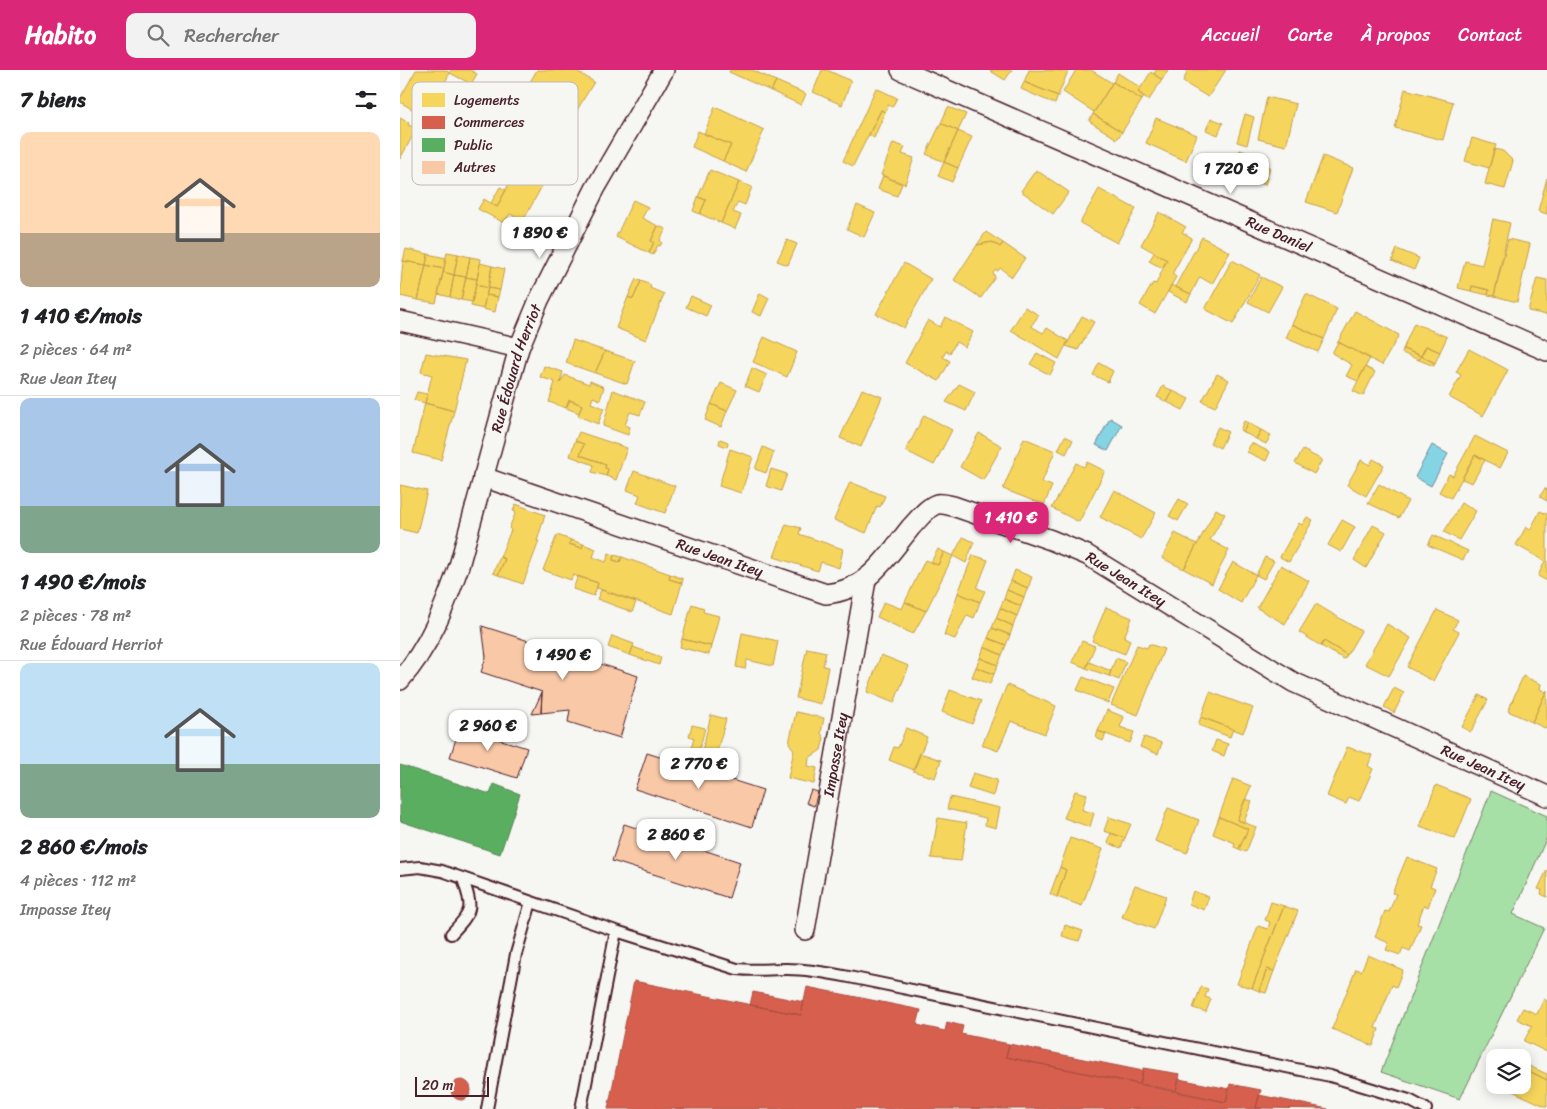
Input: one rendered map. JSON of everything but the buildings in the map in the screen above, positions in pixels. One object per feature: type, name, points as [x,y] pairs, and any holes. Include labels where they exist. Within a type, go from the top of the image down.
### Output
[{"type":"street","name":"Rue Édouard Herriot","points":[[400,680],[429,638],[448,599],[459,566],[519,348],[568,240],[664,70]]},
{"type":"street","name":"Rue Daniel","points":[[901,70],[1547,351]]},
{"type":"street","points":[[400,321],[519,348]]},
{"type":"street","name":"Rue Jean Itey","points":[[483,477],[814,592],[826,594],[844,592],[866,580],[921,516],[937,504],[953,506],[1051,540],[1087,555],[1293,682],[1547,796]]},
{"type":"street","name":"Impasse Itey","points":[[805,930],[866,580]]},
{"type":"lane","points":[[400,869],[420,867],[442,871],[616,931],[737,969],[753,971],[812,970],[1330,1076],[1409,1100],[1426,1109]]},
{"type":"lane","points":[[451,934],[467,917],[471,904],[463,879]]},
{"type":"lane","points":[[487,1109],[516,954],[531,902]]},
{"type":"lane","points":[[581,1109],[616,931]]},
{"type":"green space","points":[[1491,791],[1547,816],[1547,837],[1513,914],[1544,928],[1460,1099],[1381,1072]]},
{"type":"water","points":[[1110,418],[1122,425],[1108,451],[1096,445]]},
{"type":"water","points":[[1432,445],[1448,454],[1431,486],[1415,477]]}]
